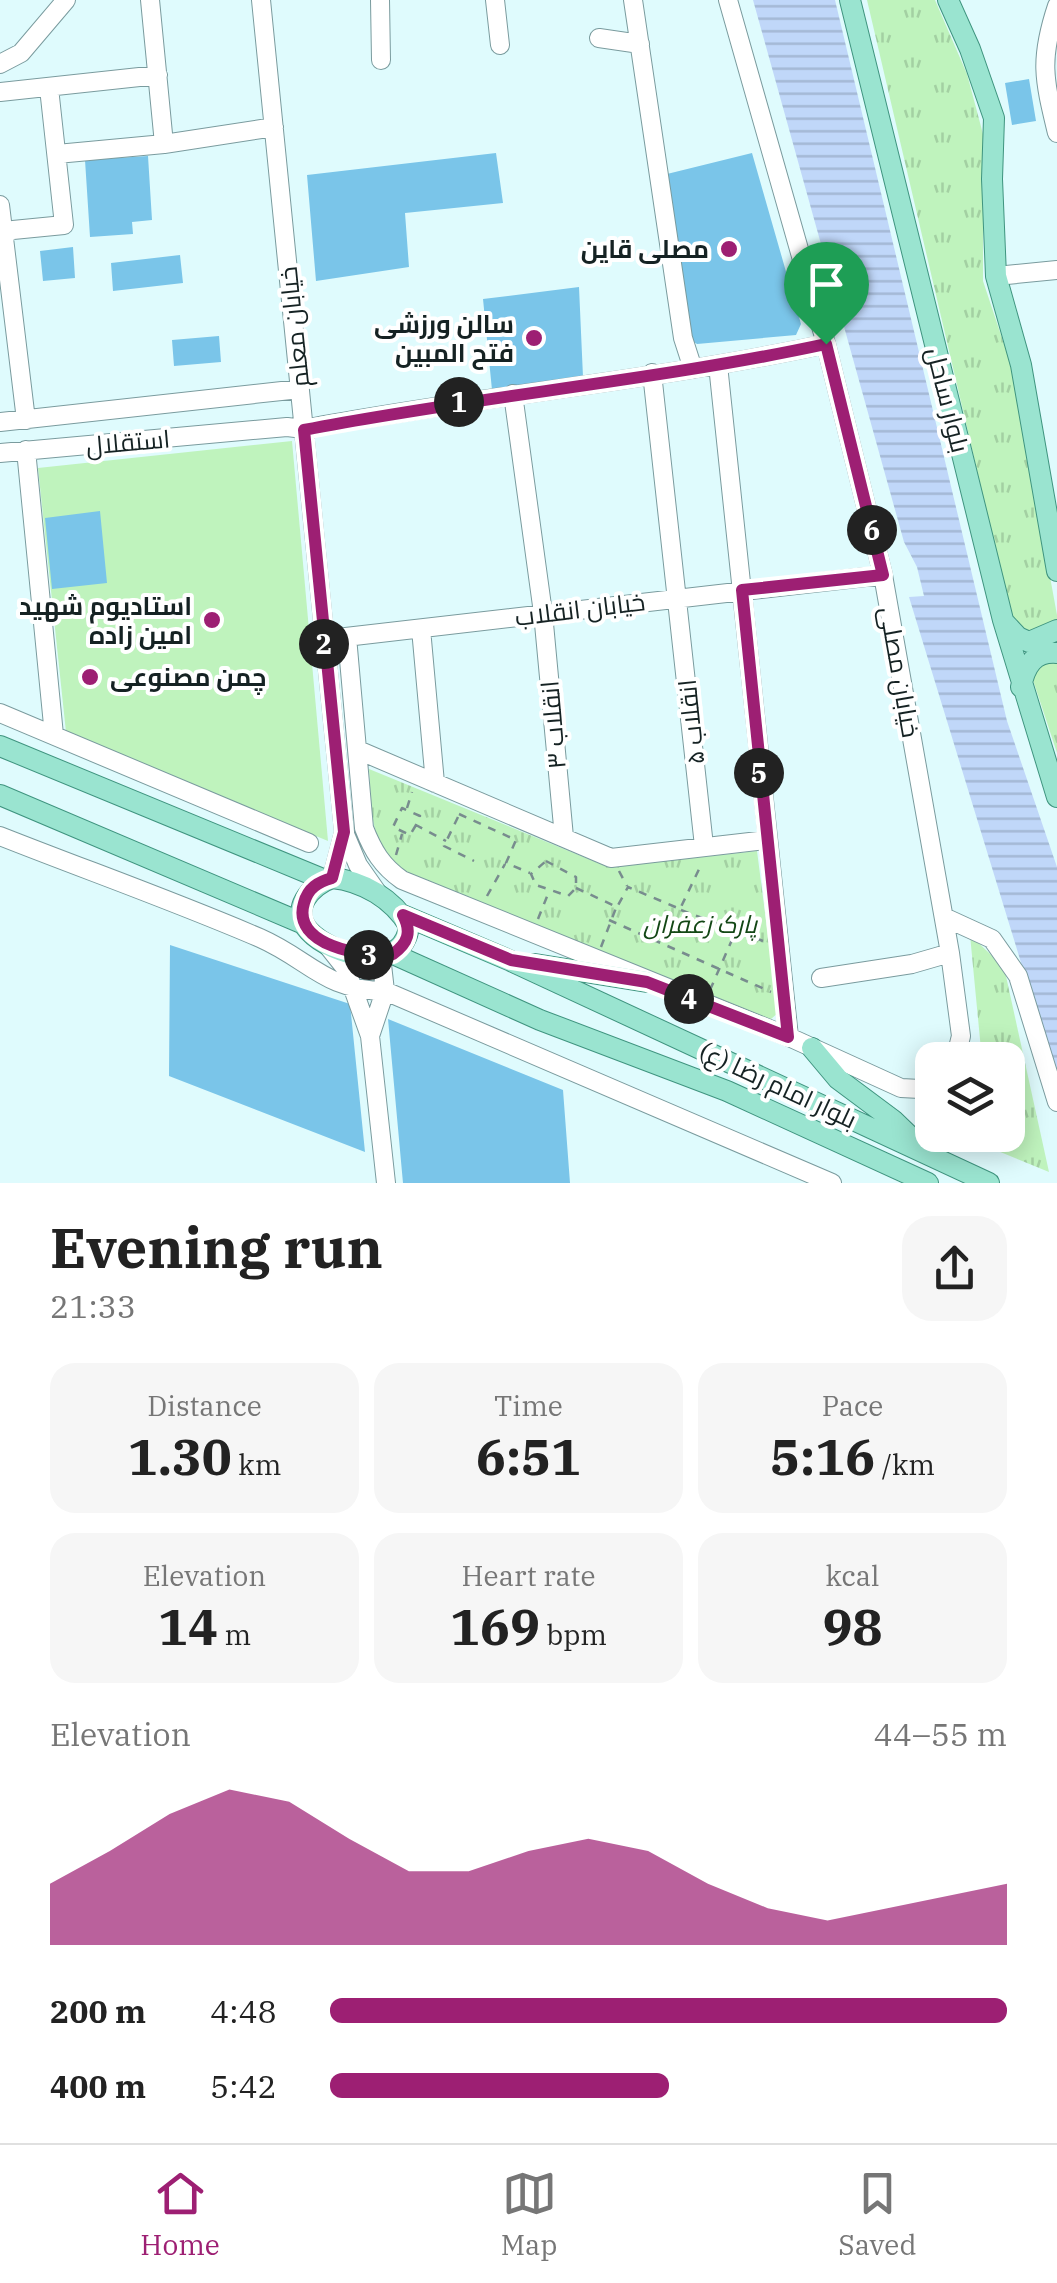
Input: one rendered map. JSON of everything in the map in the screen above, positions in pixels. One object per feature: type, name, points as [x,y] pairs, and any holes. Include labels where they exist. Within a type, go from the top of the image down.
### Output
[{"type":"main road","name":"بلوار ساحل","points":[[850,0],[1002,620],[1057,796]]},
{"type":"main road","points":[[948,0],[994,118],[996,276],[1021,365],[1057,571]]},
{"type":"main road","points":[[1002,620],[1018,638],[1029,642],[1057,630]]},
{"type":"main road","points":[[1021,687],[1024,669],[1035,658],[1057,653]]},
{"type":"main road","points":[[0,746],[328,879],[354,882],[379,895],[403,915],[409,926],[408,938],[387,955],[346,951],[307,930],[300,914],[306,896],[328,879]]},
{"type":"main road","points":[[0,795],[304,924]]},
{"type":"main road","name":"بلوار امام رضا (ع)","points":[[403,915],[511,960],[989,1183]]},
{"type":"main road","name":"بلوار امام رضا (ع)","points":[[387,955],[540,1020],[727,1091],[928,1183]]},
{"type":"main road","points":[[511,960],[647,982]]},
{"type":"main road","points":[[812,1048],[838,1079],[893,1120],[931,1157]]},
{"type":"street","points":[[0,64],[21,53],[66,0]]},
{"type":"street","points":[[150,0],[164,144]]},
{"type":"street","name":"خیابان معلم","points":[[261,0],[344,832]]},
{"type":"street","points":[[380,0],[381,60]]},
{"type":"street","points":[[495,0],[500,44]]},
{"type":"street","points":[[633,0],[683,338],[693,369]]},
{"type":"street","name":"خیابان مصلی","points":[[728,0],[826,344],[883,575],[944,917],[959,1042]]},
{"type":"street","points":[[1057,6],[1044,78],[1057,134]]},
{"type":"street","points":[[598,38],[640,44]]},
{"type":"street","points":[[0,92],[158,75]]},
{"type":"street","points":[[2,235],[13,230],[64,225],[49,88]]},
{"type":"street","points":[[57,154],[274,128]]},
{"type":"street","points":[[0,205],[26,420]]},
{"type":"street","points":[[996,276],[1057,270]]},
{"type":"street","name":"استقلال","points":[[0,453],[287,427],[304,430],[512,394],[758,359],[826,344]]},
{"type":"street","points":[[718,365],[788,1037]]},
{"type":"street","name":"انقلاب ۵","points":[[652,373],[707,846]]},
{"type":"street","name":"استقلال","points":[[0,422],[300,388]]},
{"type":"street","name":"انقلاب ۳","points":[[512,394],[543,613],[564,838]]},
{"type":"street","points":[[251,396],[255,430]]},
{"type":"street","points":[[26,450],[54,735]]},
{"type":"street","name":"خیابان انقلاب","points":[[323,639],[883,575]]},
{"type":"street","points":[[421,629],[426,779]]},
{"type":"street","points":[[348,637],[362,817],[373,852],[387,869],[402,880],[788,1037],[901,1088],[915,1089]]},
{"type":"street","points":[[0,712],[309,843]]},
{"type":"street","points":[[358,750],[612,858],[766,840]]},
{"type":"street","points":[[328,879],[344,832]]},
{"type":"street","points":[[344,832],[358,864],[379,895]]},
{"type":"street","points":[[0,836],[264,940],[324,978],[356,991],[385,991],[832,1183]]},
{"type":"street","points":[[944,917],[992,939],[1018,976],[1057,1102]]},
{"type":"street","points":[[324,940],[346,969],[370,1036],[386,1183]]},
{"type":"street","points":[[821,978],[950,954]]},
{"type":"street","points":[[370,1036],[385,991],[387,955]]},
{"type":"path","points":[[406,810],[426,779]]},
{"type":"path","points":[[402,808],[420,816],[416,826],[410,835],[393,827],[402,808]]},
{"type":"path","points":[[474,861],[444,846],[459,814],[516,840],[479,912]]},
{"type":"path","points":[[416,826],[446,841]]},
{"type":"path","points":[[394,862],[402,831]]},
{"type":"path","points":[[680,909],[707,846]]},
{"type":"path","points":[[506,862],[531,874],[536,886],[549,892],[568,896],[576,888],[576,877],[571,872],[546,861],[531,874]]},
{"type":"path","points":[[576,888],[617,906]]},
{"type":"path","points":[[597,961],[609,920],[628,888],[780,948]]},
{"type":"path","points":[[532,934],[549,892]]},
{"type":"path","points":[[609,920],[786,999]]},
{"type":"path","points":[[704,1005],[736,931]]},
{"type":"green space","points":[[867,0],[935,0],[967,74],[983,134],[983,281],[1012,368],[1057,615],[1057,622],[1029,632],[1012,620]]},
{"type":"green space","points":[[292,441],[328,841],[66,732],[38,468]]},
{"type":"green space","points":[[1057,662],[1057,753],[1032,677],[1037,666]]},
{"type":"green space","name":"پارک زعفران","points":[[369,769],[608,867],[757,851],[778,1013],[771,1019],[733,1010],[408,873],[385,852],[379,840],[372,814]]},
{"type":"green space","points":[[970,935],[1004,967],[1020,1042],[980,1042]]},
{"type":"green space","points":[[1025,1063],[1049,1172],[1000,1152],[1025,1152]]},
{"type":"water","points":[[753,0],[835,0],[1007,721],[1057,867],[1057,1080],[909,597],[924,596],[917,567],[904,542]]},
{"type":"building","points":[[1029,79],[1036,121],[1012,125],[1005,83]]},
{"type":"building","points":[[496,153],[503,203],[405,213],[409,267],[316,281],[307,175]]},
{"type":"building","name":"مصلی قاین","points":[[752,153],[801,324],[796,335],[697,344],[691,340],[667,174]]},
{"type":"building","points":[[148,156],[152,220],[132,222],[133,234],[90,237],[85,160]]},
{"type":"building","points":[[73,247],[75,278],[43,281],[40,251]]},
{"type":"building","points":[[180,255],[183,283],[113,291],[111,263]]},
{"type":"building","name":"سالن ورزشی فتح المبین","points":[[579,287],[583,377],[492,390],[483,299]]},
{"type":"building","points":[[219,336],[221,362],[174,366],[172,340]]},
{"type":"building","points":[[100,511],[107,583],[52,589],[45,518]]},
{"type":"building","points":[[170,945],[350,1004],[365,1152],[169,1076]]},
{"type":"building","points":[[388,1019],[563,1090],[570,1183],[403,1183]]},
{"type":"place","name":"مصلی قاین","points":[[729,249]]},
{"type":"place","name":"سالن ورزشی فتح المبین","points":[[534,338]]},
{"type":"place","name":"استادیوم شهید امین زاده","points":[[212,620]]},
{"type":"place","name":"چمن مصنوعی","points":[[90,677]]},
{"type":"route","points":[[826,344],[883,575],[742,590],[788,1037],[647,982],[511,960],[403,915],[409,926],[408,938],[393,954],[370,956],[346,951],[307,930],[300,914],[306,896],[318,883],[332,878],[344,832],[304,430],[512,394],[758,359],[826,344]]}]
